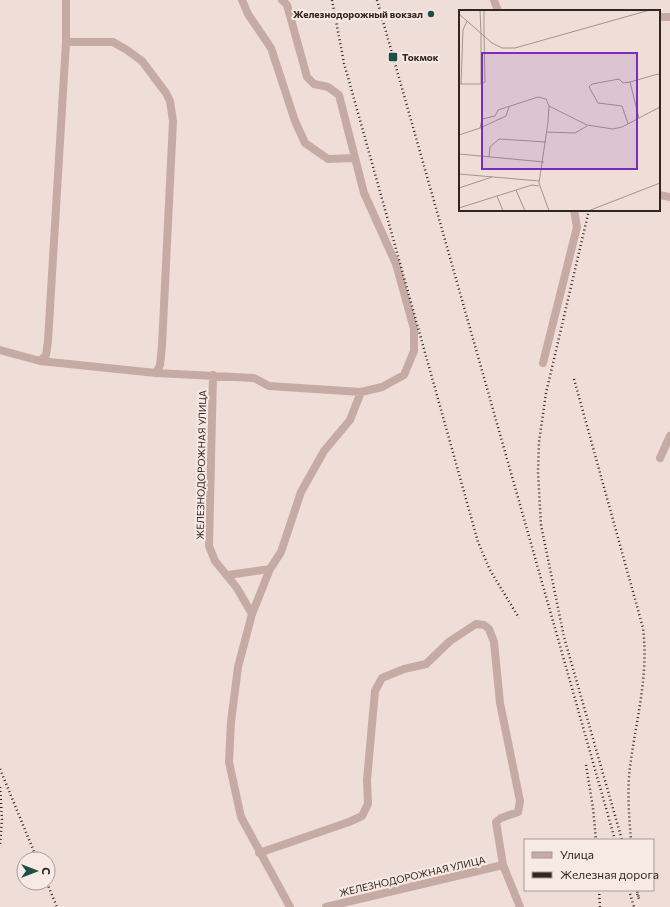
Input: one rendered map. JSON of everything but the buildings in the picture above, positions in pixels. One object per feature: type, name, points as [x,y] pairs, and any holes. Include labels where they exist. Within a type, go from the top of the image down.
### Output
[{"type":"street","points":[[40,361],[46,355],[48,340],[66,42],[66,0]]},
{"type":"street","points":[[242,0],[248,14],[271,48],[295,120],[305,143],[328,159],[355,158]]},
{"type":"street","points":[[0,350],[40,361],[156,373],[254,378],[268,386],[361,392],[382,387],[404,375],[414,351],[414,329],[396,264],[364,193],[338,95],[328,87],[314,84],[307,77],[287,5],[282,0]]},
{"type":"street","points":[[494,0],[498,10]]},
{"type":"street","points":[[66,42],[113,42],[142,61],[170,101],[173,121],[162,346],[160,365],[156,373]]},
{"type":"street","points":[[660,195],[670,197]]},
{"type":"street","points":[[543,363],[577,227],[574,211]]},
{"type":"street","name":"ЖЕЛЕЗНОДОРОЖНАЯ УЛИЦА","points":[[213,375],[209,546],[214,561],[228,575],[252,614]]},
{"type":"street","points":[[290,907],[259,853],[241,817],[229,762],[231,722],[238,667],[252,614],[270,570],[281,552],[301,492],[324,451],[350,420],[361,392]]},
{"type":"street","points":[[660,458],[670,436]]},
{"type":"street","points":[[228,575],[270,570]]},
{"type":"street","points":[[259,853],[349,822],[362,816],[368,804],[367,780],[375,691],[382,678],[404,669],[426,664],[450,641],[476,624],[484,625],[489,629],[494,642],[500,704],[520,807],[518,812],[501,818],[496,822],[503,865],[520,907]]},
{"type":"street","name":"ЖЕЛЕЗНОДОРОЖНАЯ УЛИЦА","points":[[326,907],[503,865]]},
{"type":"railway","points":[[332,0],[344,63],[478,542],[490,570],[519,618]]},
{"type":"railway","points":[[377,0],[615,839]]},
{"type":"railway","points":[[589,211],[546,393],[539,442],[538,472],[541,525],[564,637],[622,839]]},
{"type":"railway","points":[[574,379],[643,628],[643,680],[629,776],[631,839]]},
{"type":"railway","points":[[586,765],[593,808],[596,839]]},
{"type":"railway","points":[[0,769],[34,851]]},
{"type":"railway","points":[[0,787],[2,819],[0,845]]},
{"type":"railway","points":[[50,891],[57,907]]},
{"type":"railway","points":[[599,891],[600,907]]},
{"type":"railway","points":[[629,891],[634,907]]},
{"type":"railway","points":[[636,891],[639,899],[637,891]]},
{"type":"place","name":"Железнодорожный вокзал","points":[[431,14]]},
{"type":"place","name":"Токмок","points":[[393,57]]}]
